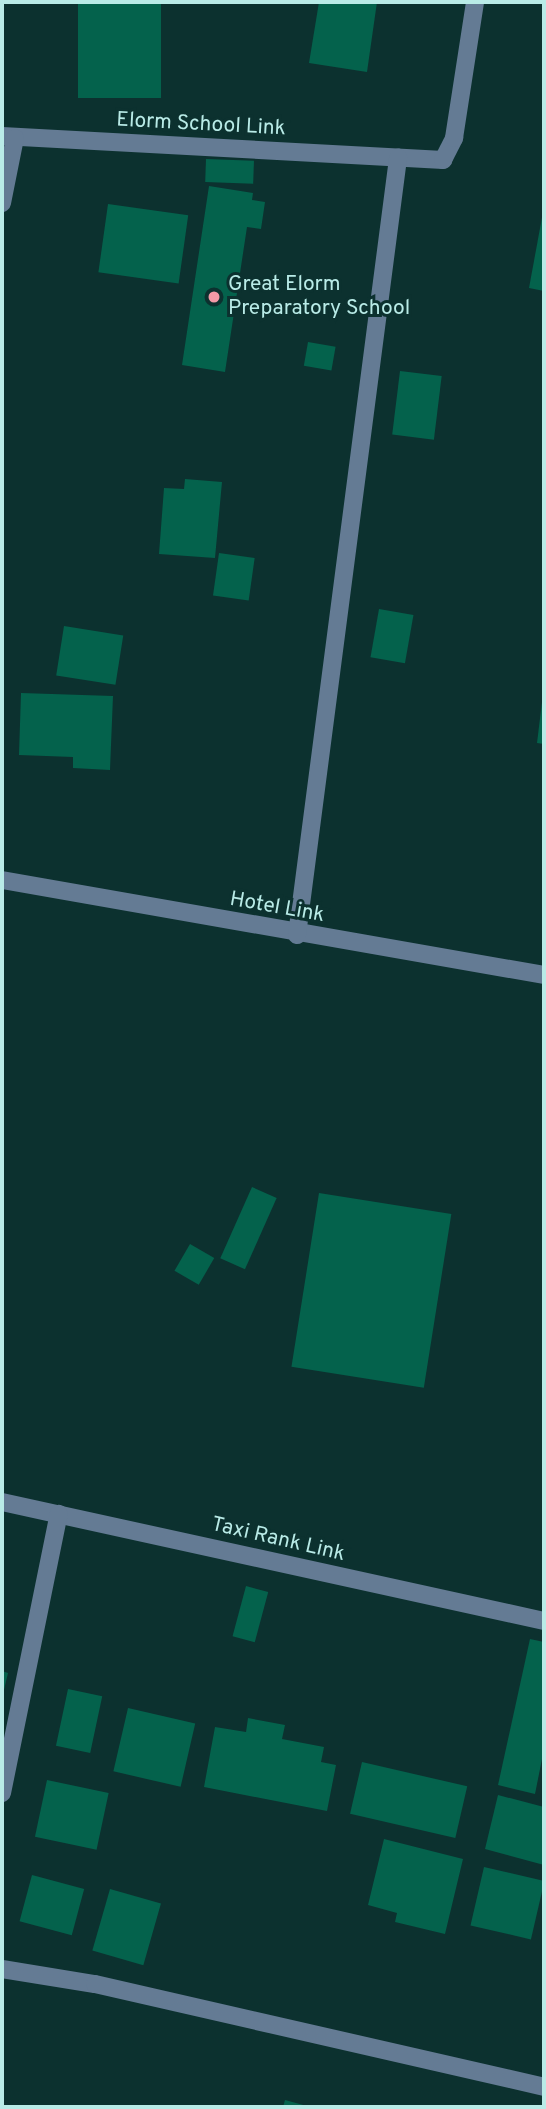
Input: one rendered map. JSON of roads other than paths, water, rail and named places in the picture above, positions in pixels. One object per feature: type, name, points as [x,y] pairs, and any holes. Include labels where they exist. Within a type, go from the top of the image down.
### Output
[{"type":"street","name":"Elorm School Link","points":[[8,137],[443,160],[454,138],[475,2]]},
{"type":"street","points":[[2,202],[8,137]]},
{"type":"street","points":[[297,935],[398,158]]},
{"type":"street","name":"Hotel Link","points":[[2,880],[297,935],[544,975]]},
{"type":"street","name":"Taxi Rank Link","points":[[2,1503],[544,1617]]},
{"type":"street","points":[[2,1793],[59,1514]]},
{"type":"street","points":[[2,1969],[95,1984],[544,2087]]},
{"type":"place","name":"Great Elorm Preparatory School","points":[[214,297]]}]
